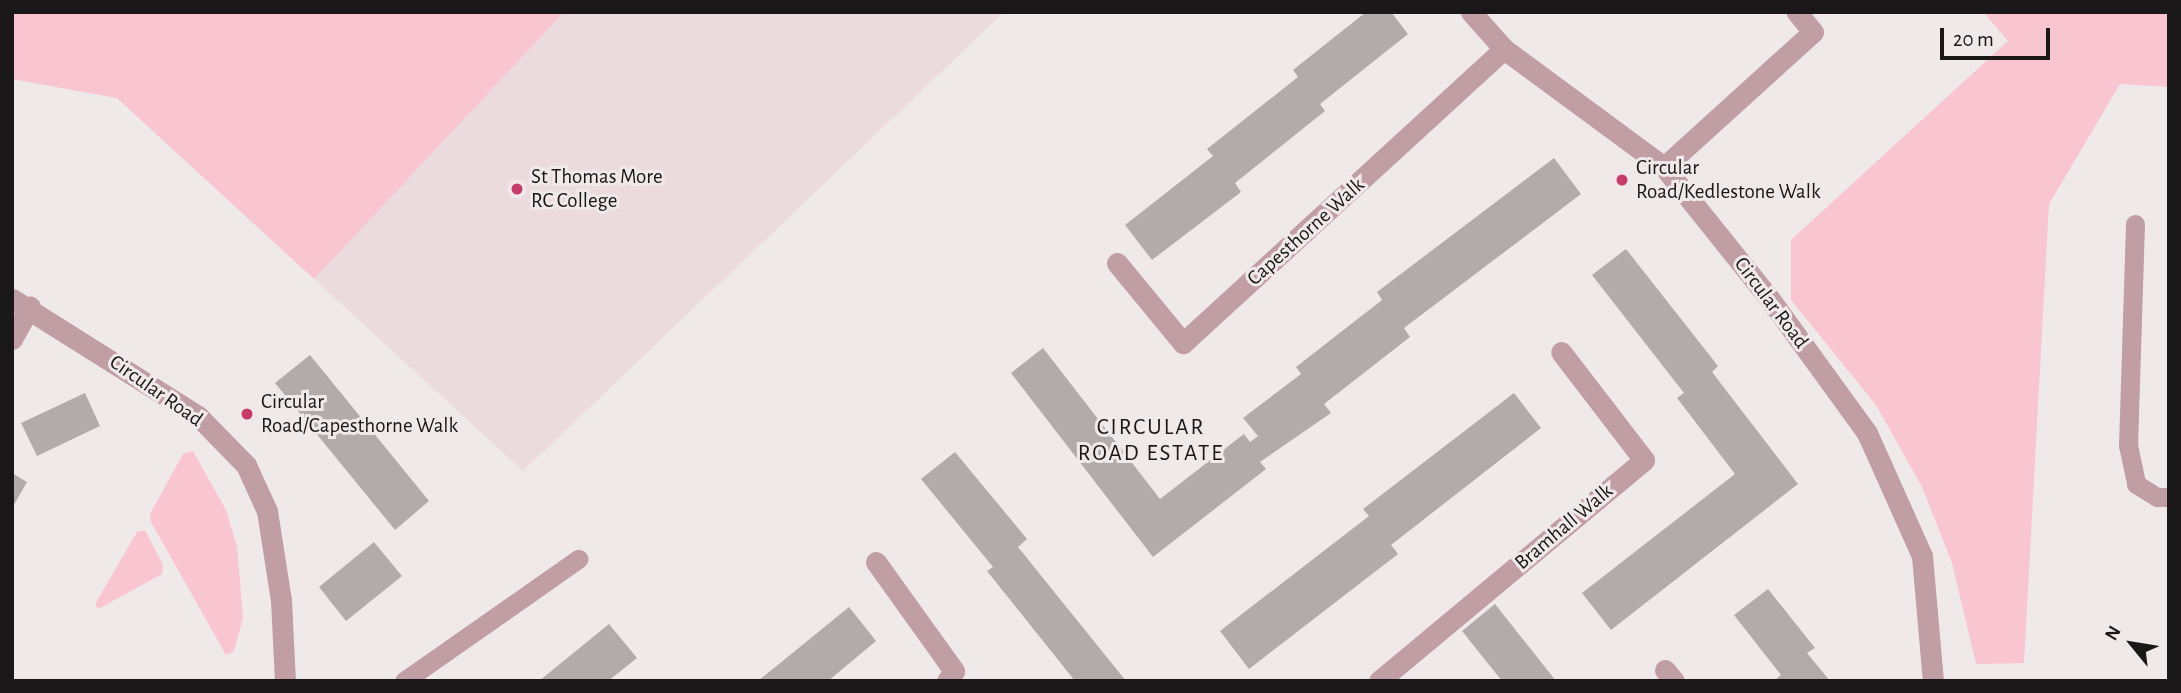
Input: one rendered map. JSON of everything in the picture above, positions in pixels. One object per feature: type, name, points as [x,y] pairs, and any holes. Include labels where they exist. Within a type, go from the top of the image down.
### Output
[{"type":"street","name":"Circular Road","points":[[1471,12],[1504,49],[1664,167],[1769,298],[1867,433],[1922,556],[1933,681]]},
{"type":"street","points":[[1664,167],[1813,32],[1797,12]]},
{"type":"street","name":"Capesthorne Walk","points":[[1117,262],[1183,343],[1504,49]]},
{"type":"street","name":"Circular Road","points":[[21,303],[198,416],[246,465],[267,511],[281,600],[285,681]]},
{"type":"street","points":[[12,339],[21,303]]},
{"type":"street","name":"Bramhall Walk","points":[[1380,680],[1644,460],[1561,352]]},
{"type":"street","points":[[876,562],[954,671],[947,681]]},
{"type":"lane","points":[[2135,225],[2128,445],[2136,484],[2157,497],[2169,497]]},
{"type":"lane","points":[[404,681],[578,559]]},
{"type":"shaded area","name":"St Thomas More RC College","points":[[12,12],[1004,12],[523,471],[117,98],[12,79]]},
{"type":"shaded area","points":[[12,12],[564,12],[314,279],[117,98],[12,79]]},
{"type":"shaded area","points":[[1983,12],[2169,12],[2169,87],[2120,84],[2049,204],[2024,663],[1976,664],[1952,563],[1922,487],[1876,405],[1791,300],[1791,240],[2008,41]]},
{"type":"shaded area","points":[[193,451],[226,510],[237,547],[243,618],[234,651],[226,655],[151,522],[150,514],[183,454]]},
{"type":"shaded area","points":[[145,530],[163,565],[162,574],[98,609],[95,604],[137,532]]},
{"type":"building","points":[[1366,12],[1391,12],[1408,34],[1320,104],[1325,111],[1235,183],[1241,192],[1152,260],[1125,225],[1213,156],[1207,149],[1298,77],[1293,70]]},
{"type":"building","points":[[1554,158],[1581,194],[1404,328],[1410,337],[1324,404],[1331,413],[1260,462],[1266,469],[1153,557],[1011,373],[1043,348],[1160,499],[1244,434],[1250,442],[1258,436],[1243,418],[1301,374],[1296,367],[1382,300],[1377,292]]},
{"type":"building","points":[[1626,249],[1718,366],[1712,372],[1798,484],[1611,630],[1582,593],[1735,474],[1677,398],[1684,393],[1592,275]]},
{"type":"building","points":[[310,355],[429,501],[395,530],[275,383]]},
{"type":"building","points":[[85,393],[100,426],[37,456],[21,423]]},
{"type":"building","points":[[1514,393],[1541,428],[1391,545],[1398,554],[1249,669],[1220,631],[1369,516],[1363,509]]},
{"type":"building","points":[[955,452],[1027,539],[1018,547],[1126,681],[1075,681],[987,571],[993,567],[921,479]]},
{"type":"building","points":[[12,473],[27,482],[12,508]]},
{"type":"building","points":[[374,542],[402,576],[346,621],[319,587]]},
{"type":"building","points":[[1768,589],[1815,648],[1807,653],[1830,681],[1774,681],[1781,675],[1734,615]]},
{"type":"building","points":[[1495,604],[1556,681],[1502,681],[1462,631]]},
{"type":"building","points":[[849,607],[876,641],[828,681],[758,681]]},
{"type":"building","points":[[609,624],[637,658],[608,681],[539,681]]},
{"type":"place","name":"Circular Road/Kedlestone Walk","points":[[1622,180]]},
{"type":"place","name":"St Thomas More RC College","points":[[517,189]]},
{"type":"place","name":"Circular Road/Capesthorne Walk","points":[[247,414]]},
{"type":"district","name":"CIRCULAR ROAD ESTATE","points":[[1151,441]]}]
